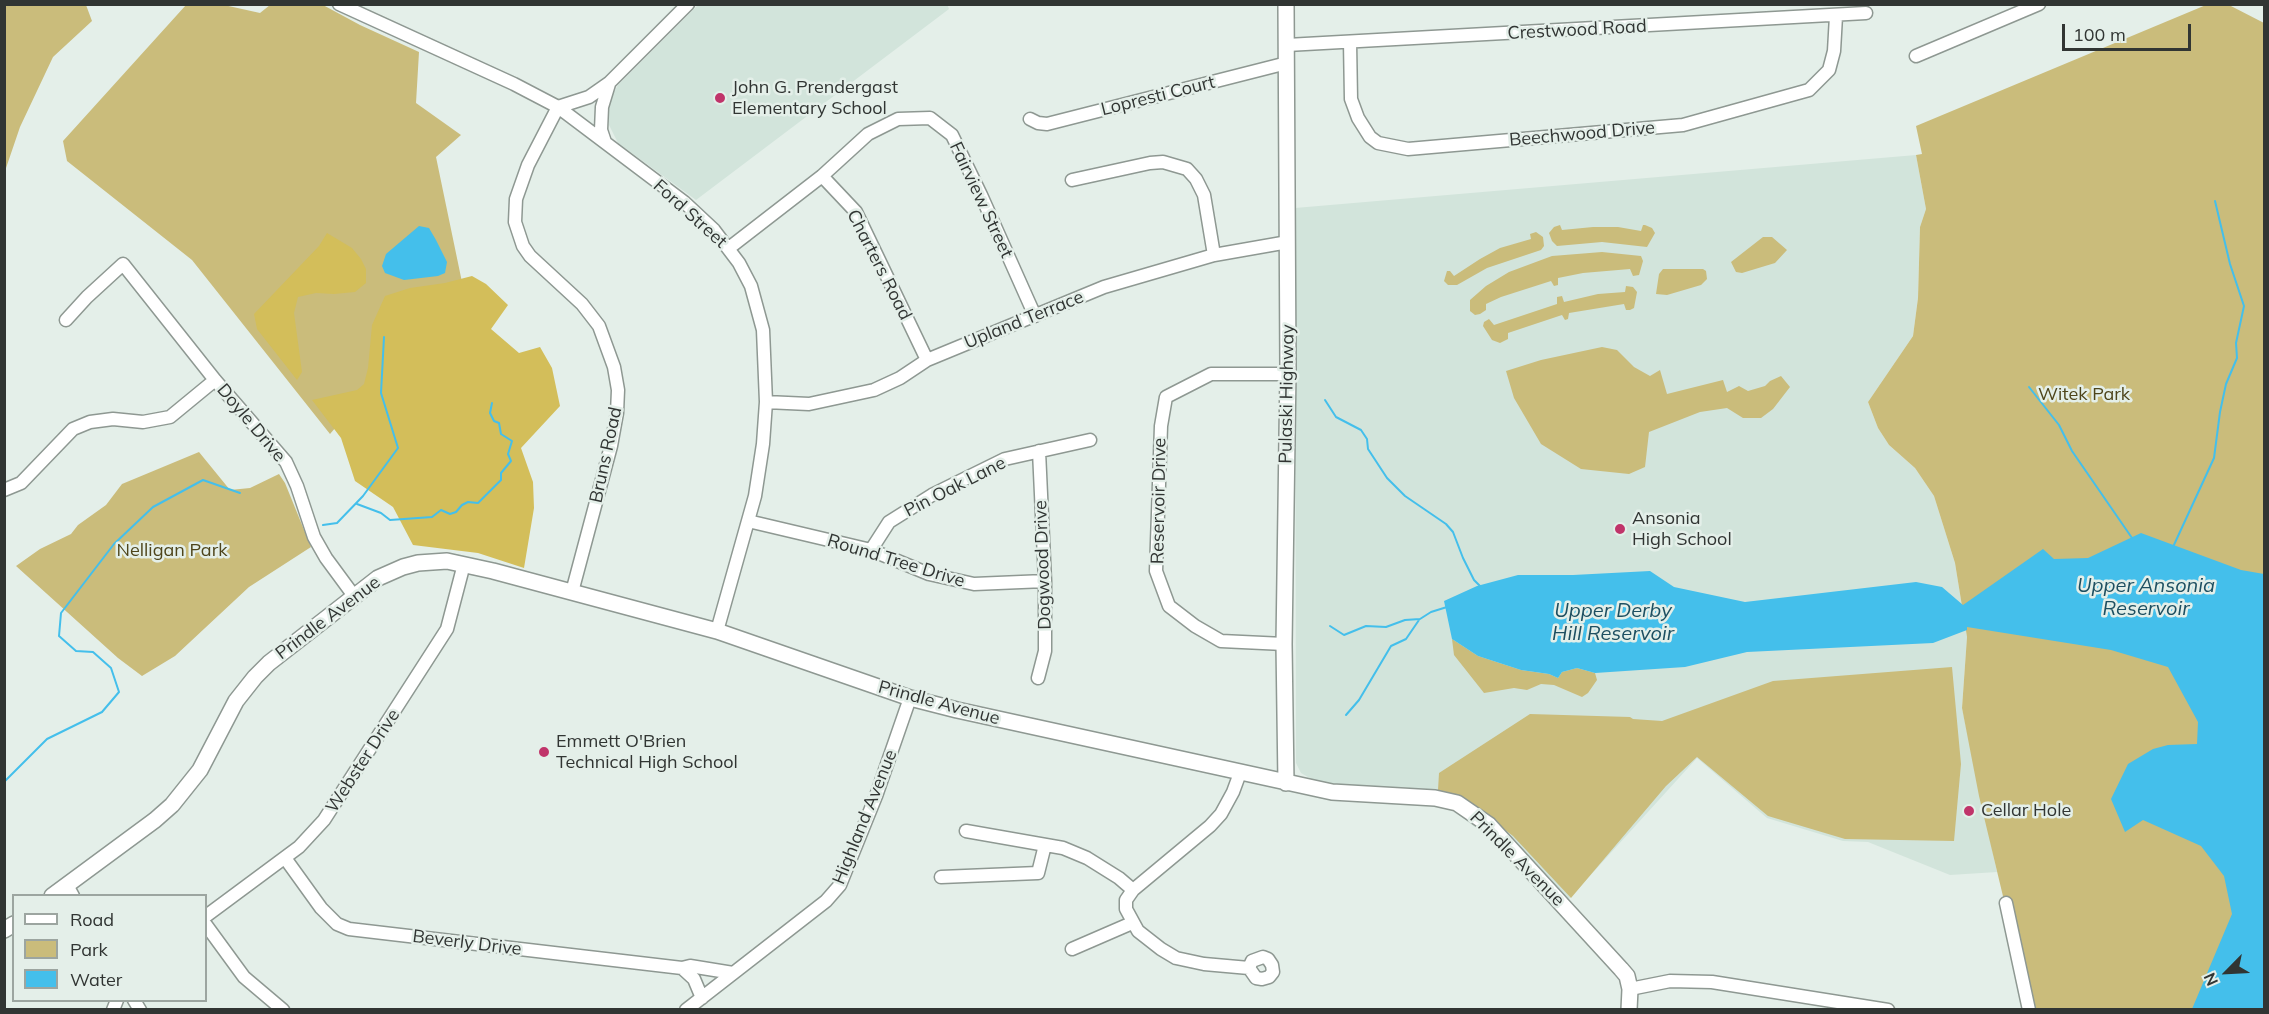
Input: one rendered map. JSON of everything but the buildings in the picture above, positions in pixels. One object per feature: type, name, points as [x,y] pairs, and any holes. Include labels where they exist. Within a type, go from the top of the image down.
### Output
[{"type":"main road","name":"Pulaski Highway","points":[[1286,4],[1288,242],[1284,644],[1286,783]]},
{"type":"main road","name":"Prindle Avenue","points":[[70,890],[172,805],[200,771],[236,701],[255,677],[378,578],[404,567],[430,561],[464,564],[717,631],[910,698],[957,710],[1332,792],[1435,798],[1464,806],[1495,831],[1600,945],[1627,976],[1630,989]]},
{"type":"main road","points":[[1629,1010],[1630,989]]},
{"type":"street","name":"Ford Street","points":[[339,4],[514,84],[558,107],[684,202],[714,230],[729,248],[751,286],[758,307],[765,348],[766,402],[760,466],[748,521],[717,631]]},
{"type":"street","points":[[558,107],[589,97],[609,83],[688,4]]},
{"type":"street","points":[[1916,56],[2039,4]]},
{"type":"street","name":"Crestwood Road","points":[[1287,45],[1866,13]]},
{"type":"street","name":"Beechwood Drive","points":[[1350,42],[1351,99],[1358,118],[1370,137],[1378,143],[1408,149],[1683,125],[1809,90],[1829,70],[1834,51],[1836,16]]},
{"type":"street","name":"Lopresti Court","points":[[1030,119],[1047,124],[1287,63]]},
{"type":"street","points":[[605,142],[602,130],[602,107],[609,83]]},
{"type":"street","name":"Bruns Road","points":[[558,107],[528,165],[516,199],[514,222],[518,236],[530,256],[582,304],[599,326],[615,367],[618,390],[617,413],[611,446],[572,592]]},
{"type":"street","name":"Fairview Street","points":[[729,248],[822,176],[868,134],[898,119],[930,118],[951,135],[981,195],[1035,316]]},
{"type":"street","points":[[1072,180],[1150,163],[1163,162],[1187,169],[1196,179],[1204,195],[1214,255]]},
{"type":"street","name":"Charters Road","points":[[822,176],[856,212],[927,360]]},
{"type":"street","name":"Upland Terrace","points":[[766,402],[808,404],[864,392],[900,378],[927,360],[1104,287],[1214,255],[1288,242]]},
{"type":"street","name":"Doyle Drive","points":[[66,320],[123,264],[215,380],[286,462],[297,486],[314,537],[354,596]]},
{"type":"street","name":"Reservoir Drive","points":[[1284,644],[1221,641],[1194,626],[1169,606],[1156,571],[1161,426],[1166,398],[1211,374],[1288,374]]},
{"type":"street","points":[[4,490],[21,483],[73,429],[90,422],[113,419],[143,422],[170,417],[215,380]]},
{"type":"street","name":"Pin Oak Lane","points":[[871,550],[889,522],[932,495],[1005,459],[1090,440]]},
{"type":"street","name":"Dogwood Drive","points":[[1038,678],[1046,651],[1039,451]]},
{"type":"street","name":"Round Tree Drive","points":[[748,521],[871,550],[929,574],[974,584],[1045,581]]},
{"type":"street","name":"Webster Drive","points":[[207,915],[311,837],[324,820],[437,647],[453,614],[464,564]]},
{"type":"street","name":"Highland Avenue","points":[[686,1010],[826,901],[840,885],[876,796],[910,698]]},
{"type":"street","points":[[1240,773],[1228,803],[1210,826],[1133,890],[1126,900],[1126,909],[1132,923],[1149,940],[1176,958],[1204,964],[1249,968]]},
{"type":"street","points":[[966,831],[1063,848],[1087,858],[1119,878],[1133,890]]},
{"type":"street","points":[[941,877],[1038,873],[1045,845]]},
{"type":"street","name":"Beverly Drive","points":[[285,858],[321,908],[337,924],[349,929],[681,968],[690,966],[733,973]]},
{"type":"street","points":[[2006,903],[2029,1010]]},
{"type":"street","points":[[1072,949],[1132,923]]},
{"type":"street","points":[[207,926],[244,977],[283,1010]]},
{"type":"street","points":[[681,968],[694,979],[702,998]]},
{"type":"street","points":[[1630,989],[1670,981],[1712,981],[1888,1010]]},
{"type":"shaded area","name":"John G. Prendergast Elementary School","points":[[947,4],[949,9],[696,200],[618,143],[609,125],[608,103],[618,85],[698,5]]},
{"type":"shaded area","name":"Ansonia High School","points":[[1916,155],[1926,209],[1920,227],[1918,298],[1913,336],[1868,402],[1878,428],[1889,445],[1915,468],[1934,496],[1955,563],[1967,637],[1962,708],[1997,872],[1950,875],[1868,842],[1843,841],[1767,818],[1697,758],[1568,900],[1430,792],[1331,786],[1301,773],[1296,763],[1295,208]]},
{"type":"shaded area","points":[[327,233],[352,248],[361,259],[366,269],[366,283],[355,292],[316,293],[298,297],[294,313],[302,372],[297,380],[257,329],[254,314],[319,246]]},
{"type":"shaded area","points":[[472,276],[486,284],[508,305],[491,329],[519,353],[540,347],[552,368],[560,406],[521,448],[533,482],[534,508],[524,568],[478,553],[413,545],[393,507],[355,481],[341,438],[312,400],[357,390],[364,384],[368,368],[372,325],[385,296],[410,288]]},
{"type":"green space","points":[[5,4],[86,5],[92,21],[53,57],[20,127],[5,171]]},
{"type":"green space","points":[[186,5],[224,5],[260,13],[270,5],[323,5],[419,52],[416,103],[461,135],[436,157],[463,287],[436,310],[330,434],[192,260],[67,161],[63,141]]},
{"type":"green space","name":"Witek Park","points":[[2206,5],[2229,5],[2264,23],[2264,1009],[2030,1009],[1979,796],[1962,708],[1967,637],[1955,563],[1934,496],[1915,468],[1889,445],[1878,428],[1868,402],[1913,336],[1918,298],[1920,227],[1926,209],[1916,155],[1922,154],[1916,126]]},
{"type":"green space","points":[[1560,225],[1562,230],[1618,227],[1641,231],[1645,225],[1652,228],[1655,233],[1647,247],[1602,242],[1557,246],[1549,233],[1554,227]]},
{"type":"green space","points":[[1536,232],[1543,237],[1544,246],[1541,250],[1487,268],[1457,285],[1448,285],[1444,281],[1447,271],[1454,276],[1500,248],[1531,239],[1530,234]]},
{"type":"green space","points":[[1763,237],[1772,237],[1787,250],[1775,263],[1742,273],[1736,272],[1731,262]]},
{"type":"green space","points":[[1602,252],[1641,256],[1643,261],[1639,275],[1633,276],[1630,269],[1583,273],[1558,278],[1558,285],[1554,286],[1551,281],[1501,297],[1486,304],[1486,310],[1480,314],[1475,315],[1470,311],[1470,300],[1486,286],[1509,272],[1552,256]]},
{"type":"green space","points":[[1663,269],[1703,269],[1706,271],[1707,279],[1701,285],[1667,295],[1656,294],[1659,274]]},
{"type":"green space","points":[[1626,286],[1633,287],[1637,292],[1634,308],[1630,310],[1626,310],[1624,304],[1569,313],[1568,319],[1565,320],[1562,315],[1508,333],[1508,339],[1500,343],[1492,340],[1483,326],[1484,322],[1489,319],[1494,325],[1557,304],[1557,297],[1562,296],[1564,302],[1598,294],[1625,292]]},
{"type":"green space","points":[[1602,347],[1617,350],[1634,367],[1650,376],[1660,370],[1667,394],[1723,380],[1727,392],[1739,386],[1748,391],[1765,386],[1781,376],[1790,387],[1773,409],[1761,418],[1743,418],[1727,408],[1700,412],[1649,432],[1645,467],[1629,474],[1581,469],[1541,444],[1514,398],[1506,371],[1541,360]]},
{"type":"green space","name":"Nelligan Park","points":[[199,452],[230,490],[250,488],[279,474],[285,483],[311,547],[249,587],[175,656],[142,676],[118,658],[16,566],[40,549],[71,534],[78,525],[106,505],[122,484]]},
{"type":"green space","points":[[1452,639],[1478,656],[1521,670],[1549,674],[1558,678],[1562,672],[1577,668],[1595,673],[1597,680],[1588,693],[1582,697],[1554,685],[1541,684],[1527,690],[1514,688],[1484,693],[1454,655]]},
{"type":"green space","points":[[1952,667],[1961,764],[1954,841],[1845,839],[1768,816],[1697,757],[1666,786],[1571,898],[1513,836],[1464,799],[1438,790],[1439,773],[1530,714],[1630,717],[1662,721],[1773,681]]},
{"type":"water","points":[[419,226],[429,228],[436,240],[447,262],[445,273],[404,280],[385,273],[382,266],[386,254]]},
{"type":"water","points":[[2141,533],[2241,570],[2264,574],[2264,1009],[2192,1009],[2232,914],[2224,876],[2201,846],[2143,820],[2125,832],[2111,799],[2128,764],[2153,749],[2168,745],[2197,744],[2198,722],[2168,667],[2111,650],[1967,627],[1967,630],[1933,643],[1747,652],[1685,667],[1595,673],[1577,668],[1562,672],[1558,678],[1549,674],[1521,670],[1478,656],[1452,639],[1444,601],[1477,586],[1518,575],[1650,571],[1674,587],[1745,602],[1916,582],[1942,587],[1963,605],[2043,549],[2054,559],[2088,558]]},
{"type":"waterway","points":[[2173,547],[2214,458],[2226,384],[2237,358],[2236,343],[2244,306],[2230,264],[2215,201]]},
{"type":"waterway","points":[[323,525],[337,523],[363,496],[398,448],[381,393],[384,337]]},
{"type":"waterway","points":[[2029,387],[2059,425],[2072,451],[2132,538]]},
{"type":"waterway","points":[[1325,400],[1336,417],[1361,430],[1367,439],[1368,449],[1387,478],[1405,496],[1446,524],[1453,532],[1463,558],[1474,580],[1480,586]]},
{"type":"waterway","points":[[357,504],[381,513],[390,520],[432,517],[441,510],[450,514],[468,502],[478,503],[501,480],[501,473],[511,461],[508,454],[512,441],[501,434],[499,423],[494,421],[490,413],[492,403]]},
{"type":"waterway","points":[[4,782],[47,739],[102,712],[119,692],[111,668],[93,652],[76,651],[59,636],[61,613],[114,544],[153,507],[203,480],[240,493]]},
{"type":"waterway","points":[[1330,626],[1344,635],[1366,626],[1386,627],[1405,620],[1420,619],[1431,612],[1447,607]]},
{"type":"waterway","points":[[1346,715],[1359,700],[1391,646],[1406,639],[1419,620]]},
{"type":"place","name":"John G. Prendergast Elementary School","points":[[720,98]]},
{"type":"place","name":"Ansonia High School","points":[[1620,529]]},
{"type":"place","name":"Emmett O'Brien Technical High School","points":[[544,752]]},
{"type":"place","name":"Cellar Hole","points":[[1969,811]]},
{"type":"water label","name":"Upper Ansonia Reservoir","points":[[2146,598]]},
{"type":"water label","name":"Upper Derby Hill Reservoir","points":[[1613,622]]}]
